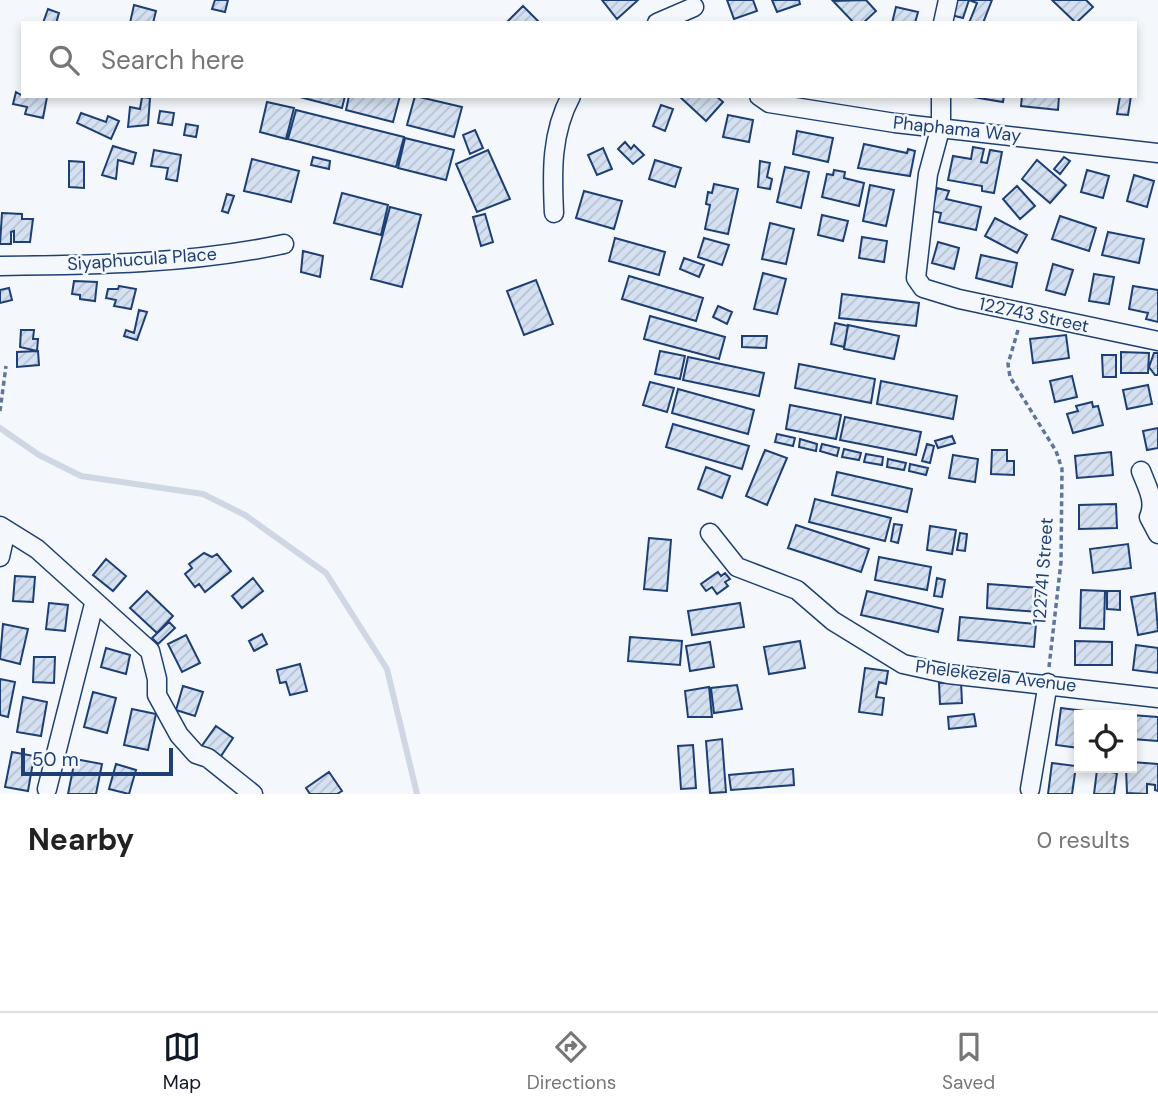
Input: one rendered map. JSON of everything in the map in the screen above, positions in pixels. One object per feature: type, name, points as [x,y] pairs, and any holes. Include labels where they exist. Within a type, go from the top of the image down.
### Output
[{"type":"street","points":[[943,21],[948,0]]},
{"type":"street","points":[[663,21],[695,10]]},
{"type":"street","points":[[554,214],[552,167],[559,117],[570,98]]},
{"type":"street","name":"Phaphama Way","points":[[762,98],[769,103],[895,123],[942,126],[1158,153]]},
{"type":"street","points":[[941,98],[942,126]]},
{"type":"street","name":"122743 Street","points":[[942,126],[928,174],[916,278],[923,288],[959,299],[1158,341]]},
{"type":"street","name":"Siyaphucula Place","points":[[0,266],[106,264],[215,255],[284,244]]},
{"type":"street","points":[[1141,471],[1151,494],[1153,509],[1149,517],[1158,534]]},
{"type":"street","points":[[0,557],[3,528],[37,549],[94,604],[150,651],[157,680],[157,695],[168,719],[188,747],[196,754],[208,758],[253,794]]},
{"type":"street","name":"Phelekezela Avenue","points":[[710,533],[737,567],[797,590],[833,621],[903,664],[938,672],[1158,698]]},
{"type":"street","points":[[47,789],[94,604]]},
{"type":"street","points":[[1030,789],[1048,683]]},
{"type":"path","name":"122741 Street","points":[[1023,312],[1008,364],[1010,377],[1060,461],[1061,562],[1048,683]]},
{"type":"path","points":[[0,411],[6,366]]},
{"type":"building","points":[[215,0],[228,0],[225,12],[212,9]]},
{"type":"building","points":[[602,0],[638,0],[617,19]]},
{"type":"building","points":[[727,0],[753,0],[757,11],[734,19]]},
{"type":"building","points":[[772,0],[799,0],[800,4],[777,12]]},
{"type":"building","points":[[866,0],[876,11],[865,21],[852,21],[833,1]]},
{"type":"building","points":[[956,0],[969,0],[963,18],[951,15]]},
{"type":"building","points":[[969,0],[992,0],[984,21],[970,21],[977,3]]},
{"type":"building","points":[[1052,0],[1086,0],[1093,7],[1078,21],[1074,21]]},
{"type":"building","points":[[134,5],[156,11],[154,21],[130,21]]},
{"type":"building","points":[[523,6],[538,21],[508,21]]},
{"type":"building","points":[[896,7],[918,12],[916,21],[892,21]]},
{"type":"building","points":[[48,9],[59,13],[57,21],[44,21]]},
{"type":"building","points":[[16,92],[21,98],[47,98],[43,118],[25,114],[27,107],[13,104]]},
{"type":"building","points":[[142,98],[150,98],[148,125],[128,127],[130,107],[140,109]]},
{"type":"building","points":[[304,98],[344,98],[342,108]]},
{"type":"building","points":[[349,98],[399,98],[393,122],[346,110]]},
{"type":"building","points":[[414,98],[462,107],[454,137],[407,125]]},
{"type":"building","points":[[681,98],[718,98],[723,102],[706,121]]},
{"type":"building","points":[[979,98],[1004,98],[1003,102]]},
{"type":"building","points":[[1022,98],[1059,98],[1058,110],[1021,106]]},
{"type":"building","points":[[1120,98],[1131,98],[1128,115],[1117,114]]},
{"type":"building","points":[[267,102],[294,108],[286,139],[260,132]]},
{"type":"building","points":[[661,105],[673,109],[665,131],[653,126]]},
{"type":"building","points":[[296,110],[404,137],[396,167],[288,139]]},
{"type":"building","points":[[160,111],[174,113],[172,125],[158,123]]},
{"type":"building","points":[[81,113],[106,122],[108,116],[119,121],[111,139],[77,123]]},
{"type":"building","points":[[728,115],[753,120],[749,142],[723,137]]},
{"type":"building","points":[[186,124],[198,126],[196,137],[184,135]]},
{"type":"building","points":[[475,130],[483,148],[470,154],[463,135]]},
{"type":"building","points":[[797,131],[833,138],[828,162],[793,154]]},
{"type":"building","points":[[405,138],[454,150],[446,180],[398,168]]},
{"type":"building","points":[[625,142],[631,149],[634,145],[644,155],[633,164],[618,149]]},
{"type":"building","points":[[864,144],[907,153],[908,149],[915,151],[910,176],[858,168]]},
{"type":"building","points":[[113,146],[136,153],[133,164],[118,160],[116,179],[102,175]]},
{"type":"building","points":[[973,147],[984,149],[981,162],[987,163],[990,150],[1002,152],[994,193],[982,191],[982,186],[948,180],[953,156],[971,159]]},
{"type":"building","points":[[603,148],[612,169],[597,175],[588,155]]},
{"type":"building","points":[[154,150],[181,155],[177,181],[166,179],[168,168],[151,166]]},
{"type":"building","points":[[488,150],[510,199],[477,212],[456,164]]},
{"type":"building","points":[[313,157],[330,161],[329,169],[311,165]]},
{"type":"building","points":[[1064,157],[1070,161],[1060,174],[1054,169]]},
{"type":"building","points":[[252,159],[299,171],[291,202],[244,191]]},
{"type":"building","points":[[655,160],[681,168],[675,187],[649,179]]},
{"type":"building","points":[[1037,160],[1066,185],[1050,203],[1022,179]]},
{"type":"building","points":[[69,161],[84,162],[84,188],[69,187]]},
{"type":"building","points":[[760,161],[770,163],[767,177],[772,179],[770,189],[758,187]]},
{"type":"building","points":[[785,167],[809,172],[801,208],[777,202]]},
{"type":"building","points":[[834,170],[845,172],[844,178],[864,183],[859,206],[822,197],[827,174],[833,175]]},
{"type":"building","points":[[1087,170],[1109,176],[1103,198],[1081,192]]},
{"type":"building","points":[[1134,175],[1154,181],[1147,207],[1127,201]]},
{"type":"building","points":[[714,184],[738,189],[728,234],[705,229],[710,205],[706,204],[708,192],[712,193]]},
{"type":"building","points":[[870,185],[894,190],[886,226],[863,221]]},
{"type":"building","points":[[1017,186],[1035,206],[1020,219],[1003,199]]},
{"type":"building","points":[[937,188],[949,191],[946,199],[981,207],[976,230],[939,222],[941,213],[932,211]]},
{"type":"building","points":[[584,191],[622,201],[614,229],[576,218]]},
{"type":"building","points":[[342,193],[388,205],[381,235],[334,223]]},
{"type":"building","points":[[227,194],[234,196],[228,213],[222,211]]},
{"type":"building","points":[[390,207],[421,215],[402,287],[371,279]]},
{"type":"building","points":[[2,213],[22,214],[22,219],[33,219],[30,242],[14,242],[14,231],[11,232],[11,244],[0,244]]},
{"type":"building","points":[[485,214],[493,242],[481,246],[473,217]]},
{"type":"building","points":[[822,215],[848,221],[843,241],[818,235]]},
{"type":"building","points":[[1060,216],[1096,228],[1089,251],[1052,239]]},
{"type":"building","points":[[995,218],[1027,235],[1017,253],[985,236]]},
{"type":"building","points":[[770,223],[794,229],[786,264],[762,259]]},
{"type":"building","points":[[1108,232],[1144,239],[1139,263],[1102,255]]},
{"type":"building","points":[[862,237],[887,241],[884,262],[859,258]]},
{"type":"building","points":[[615,238],[665,252],[659,275],[609,261]]},
{"type":"building","points":[[704,238],[729,245],[722,265],[698,257]]},
{"type":"building","points":[[938,242],[959,248],[954,269],[932,263]]},
{"type":"building","points":[[303,251],[323,256],[320,277],[301,272]]},
{"type":"building","points":[[981,255],[1017,263],[1012,287],[976,278]]},
{"type":"building","points":[[684,258],[704,265],[699,277],[680,269]]},
{"type":"building","points":[[1053,264],[1073,270],[1065,295],[1046,290]]},
{"type":"building","points":[[763,273],[786,279],[777,314],[754,309]]},
{"type":"building","points":[[1094,274],[1114,277],[1109,304],[1089,301]]},
{"type":"building","points":[[629,276],[703,298],[696,321],[622,299]]},
{"type":"building","points":[[536,280],[553,324],[524,335],[507,291]]},
{"type":"building","points":[[74,281],[97,282],[95,301],[80,299],[80,295],[72,294]]},
{"type":"building","points":[[119,286],[136,289],[131,309],[114,306],[116,300],[106,298],[108,289],[118,289]]},
{"type":"building","points":[[1133,286],[1158,290],[1158,322],[1146,319],[1148,313],[1129,309]]},
{"type":"building","points":[[9,288],[12,300],[0,303],[0,290]]},
{"type":"building","points":[[842,294],[919,303],[916,326],[839,318]]},
{"type":"building","points":[[718,306],[732,312],[727,324],[713,317]]},
{"type":"building","points":[[139,310],[147,312],[137,340],[124,336],[126,330],[134,333]]},
{"type":"building","points":[[650,316],[725,337],[719,359],[644,339]]},
{"type":"building","points":[[835,323],[848,326],[844,347],[831,344]]},
{"type":"building","points":[[848,325],[899,336],[894,359],[844,349]]},
{"type":"building","points":[[21,330],[34,330],[33,339],[38,339],[37,351],[20,347]]},
{"type":"building","points":[[1066,335],[1069,358],[1033,363],[1030,339]]},
{"type":"building","points":[[742,336],[767,336],[766,348],[742,347]]},
{"type":"building","points":[[38,351],[39,365],[17,367],[17,352]]},
{"type":"building","points":[[660,351],[685,356],[680,379],[655,374]]},
{"type":"building","points":[[1121,352],[1149,353],[1148,373],[1121,373]]},
{"type":"building","points":[[1154,353],[1158,353],[1158,375],[1149,367]]},
{"type":"building","points":[[1102,355],[1116,355],[1116,377],[1103,377]]},
{"type":"building","points":[[688,357],[764,373],[759,396],[683,380]]},
{"type":"building","points":[[799,364],[875,379],[871,403],[795,388]]},
{"type":"building","points":[[1072,376],[1077,397],[1055,402],[1050,381]]},
{"type":"building","points":[[881,381],[957,396],[953,419],[877,404]]},
{"type":"building","points":[[650,382],[674,388],[667,412],[643,405]]},
{"type":"building","points":[[1148,385],[1152,404],[1127,409],[1123,390]]},
{"type":"building","points":[[678,389],[754,410],[748,434],[672,413]]},
{"type":"building","points":[[1092,402],[1093,407],[1098,406],[1103,425],[1073,433],[1067,414],[1078,411],[1076,406]]},
{"type":"building","points":[[790,405],[841,415],[836,439],[786,429]]},
{"type":"building","points":[[845,417],[921,432],[916,455],[840,440]]},
{"type":"building","points":[[673,424],[749,446],[742,469],[666,447]]},
{"type":"building","points":[[1158,428],[1158,448],[1147,450],[1143,431]]},
{"type":"building","points":[[777,434],[795,438],[793,446],[775,442]]},
{"type":"building","points":[[952,436],[955,443],[938,448],[935,441]]},
{"type":"building","points":[[800,439],[817,444],[816,451],[799,447]]},
{"type":"building","points":[[822,444],[839,448],[837,456],[820,451]]},
{"type":"building","points":[[927,444],[934,446],[930,463],[922,461]]},
{"type":"building","points":[[844,449],[861,453],[859,460],[842,457]]},
{"type":"building","points":[[765,450],[787,458],[767,505],[746,496]]},
{"type":"building","points":[[992,450],[1007,450],[1007,461],[1014,461],[1014,475],[991,474]]},
{"type":"building","points":[[1111,452],[1113,475],[1077,478],[1075,456]]},
{"type":"building","points":[[866,454],[883,457],[882,465],[864,462]]},
{"type":"building","points":[[953,455],[978,459],[975,482],[949,478]]},
{"type":"building","points":[[888,459],[906,463],[904,470],[887,467]]},
{"type":"building","points":[[910,464],[928,468],[926,475],[909,471]]},
{"type":"building","points":[[706,467],[730,476],[722,498],[698,489]]},
{"type":"building","points":[[837,472],[912,489],[907,512],[832,495]]},
{"type":"building","points":[[815,499],[891,518],[885,541],[809,522]]},
{"type":"building","points":[[1116,504],[1117,528],[1079,529],[1079,505]]},
{"type":"building","points":[[894,524],[902,525],[898,543],[891,541]]},
{"type":"building","points":[[796,525],[869,549],[861,572],[788,548]]},
{"type":"building","points":[[930,526],[956,530],[952,554],[927,550]]},
{"type":"building","points":[[960,533],[967,534],[965,551],[957,550]]},
{"type":"building","points":[[649,538],[671,540],[667,591],[644,589]]},
{"type":"building","points":[[1128,544],[1131,568],[1093,573],[1090,549]]},
{"type":"building","points":[[204,553],[212,557],[217,554],[231,571],[205,592],[199,584],[195,587],[185,574],[192,568],[189,564]]},
{"type":"building","points":[[879,557],[931,567],[927,590],[875,580]]},
{"type":"building","points":[[106,559],[126,576],[113,591],[93,575]]},
{"type":"building","points":[[718,572],[721,576],[725,573],[730,579],[725,582],[728,586],[717,594],[712,587],[706,591],[701,584]]},
{"type":"building","points":[[15,576],[35,577],[33,602],[13,601]]},
{"type":"building","points":[[253,578],[263,591],[242,608],[232,596]]},
{"type":"building","points":[[937,578],[945,580],[942,597],[934,596]]},
{"type":"building","points":[[988,584],[1040,588],[1038,612],[987,608]]},
{"type":"building","points":[[1081,590],[1105,591],[1104,629],[1080,628]]},
{"type":"building","points":[[147,591],[173,616],[157,633],[130,608]]},
{"type":"building","points":[[867,591],[943,609],[938,632],[861,615]]},
{"type":"building","points":[[1107,591],[1120,591],[1120,610],[1107,609]]},
{"type":"building","points":[[1155,593],[1158,631],[1138,635],[1131,597]]},
{"type":"building","points":[[49,603],[68,605],[65,631],[46,629]]},
{"type":"building","points":[[740,603],[744,627],[692,635],[688,611]]},
{"type":"building","points":[[960,617],[1036,624],[1034,647],[958,640]]},
{"type":"building","points":[[169,622],[175,628],[158,644],[152,638]]},
{"type":"building","points":[[3,624],[28,629],[20,664],[0,659]]},
{"type":"building","points":[[262,634],[267,644],[254,651],[249,641]]},
{"type":"building","points":[[186,635],[200,663],[182,672],[168,644]]},
{"type":"building","points":[[630,637],[682,641],[680,665],[628,661]]},
{"type":"building","points":[[800,641],[805,668],[769,674],[764,647]]},
{"type":"building","points":[[1075,641],[1112,642],[1112,665],[1075,665]]},
{"type":"building","points":[[710,642],[714,667],[690,671],[686,646]]},
{"type":"building","points":[[1136,645],[1158,648],[1158,673],[1133,670]]},
{"type":"building","points":[[106,648],[130,655],[126,674],[101,667]]},
{"type":"building","points":[[34,657],[55,657],[54,683],[33,682]]},
{"type":"building","points":[[300,664],[307,691],[290,695],[286,682],[280,683],[277,670]]},
{"type":"building","points":[[865,668],[888,671],[886,684],[879,682],[876,697],[884,698],[882,715],[859,712]]},
{"type":"building","points":[[0,679],[15,682],[8,717],[0,715]]},
{"type":"building","points":[[961,682],[962,703],[940,704],[939,683]]},
{"type":"building","points":[[737,685],[742,709],[714,713],[711,688]]},
{"type":"building","points":[[183,686],[203,692],[195,716],[176,710]]},
{"type":"building","points":[[709,687],[712,717],[688,717],[685,691]]},
{"type":"building","points":[[93,692],[116,698],[107,733],[84,727]]},
{"type":"building","points":[[23,697],[47,702],[41,736],[17,732]]},
{"type":"building","points":[[1061,708],[1076,710],[1074,710],[1074,747],[1056,745]]},
{"type":"building","points":[[132,709],[156,714],[148,750],[124,745]]},
{"type":"building","points":[[974,714],[976,726],[949,729],[948,717]]},
{"type":"building","points":[[1137,715],[1158,717],[1158,741],[1137,739]]},
{"type":"building","points":[[216,726],[233,738],[219,759],[201,747]]},
{"type":"building","points":[[722,739],[726,792],[710,793],[706,741]]},
{"type":"building","points":[[693,745],[696,788],[681,789],[678,746]]},
{"type":"building","points":[[12,752],[34,756],[28,791],[5,787]]},
{"type":"building","points":[[75,759],[102,764],[96,794],[68,794]]},
{"type":"building","points":[[1137,762],[1158,764],[1158,791],[1155,790],[1155,785],[1147,784],[1147,794],[1127,793],[1126,773],[1137,773]]},
{"type":"building","points":[[1052,763],[1074,766],[1072,794],[1048,794]]},
{"type":"building","points":[[116,764],[136,770],[129,794],[109,789]]},
{"type":"building","points":[[793,769],[794,785],[731,790],[729,775]]},
{"type":"building","points":[[329,772],[342,791],[337,794],[310,794],[306,788]]},
{"type":"building","points":[[1097,773],[1117,773],[1114,794],[1094,794]]},
{"type":"waterway","points":[[0,428],[39,455],[81,476],[203,494],[245,515],[326,573],[387,669],[417,794]]}]
